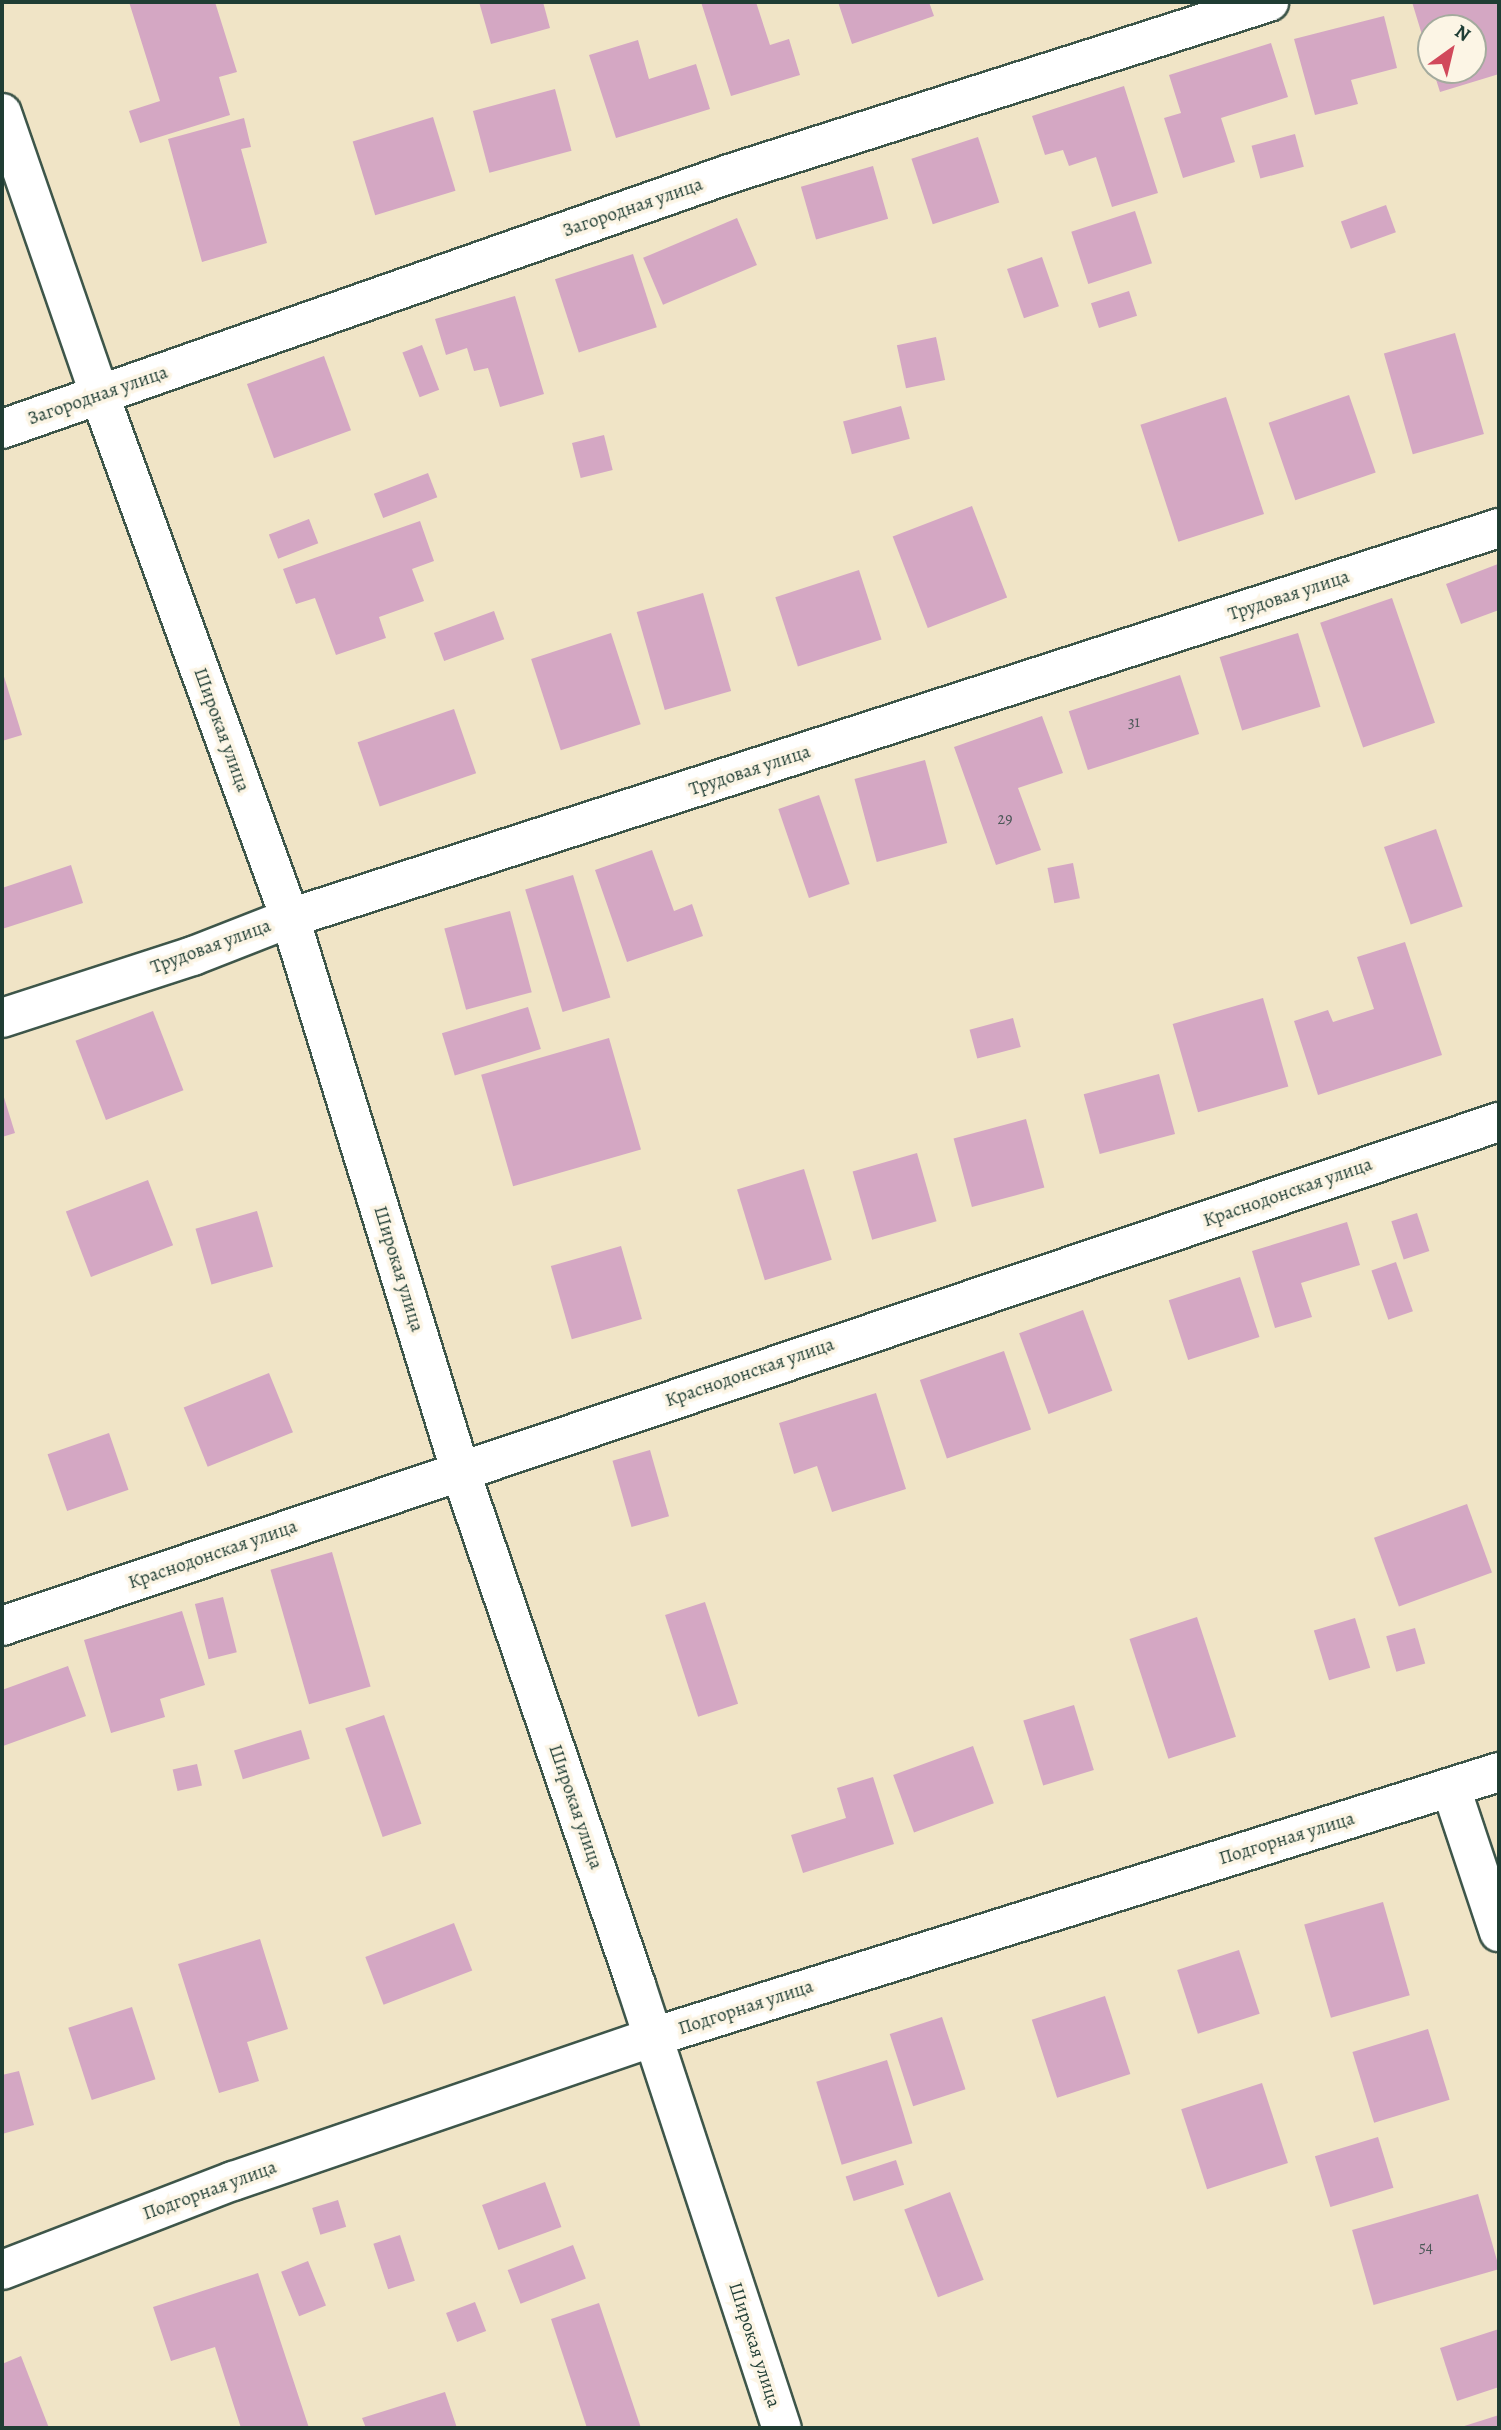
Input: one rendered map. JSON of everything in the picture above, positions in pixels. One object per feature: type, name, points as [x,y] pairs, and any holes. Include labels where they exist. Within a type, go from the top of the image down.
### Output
[{"type":"street","name":"Загородная улица","points":[[2,429],[729,174],[1269,2]]},
{"type":"street","name":"Широкая улица","points":[[2,113],[100,396],[290,918],[461,1473],[653,2037],[782,2428]]},
{"type":"street","name":"Трудовая улица","points":[[2,1018],[193,956],[290,918],[1499,528]]},
{"type":"street","name":"Краснодонская улица","points":[[2,1626],[1499,1122]]},
{"type":"street","name":"Подгорная улица","points":[[2,2270],[233,2181],[653,2037],[1499,1772]]},
{"type":"street","points":[[1451,1788],[1499,1931]]},
{"type":"building","points":[[129,2],[215,2],[237,72],[219,77],[230,115],[140,143],[129,111],[160,101]]},
{"type":"building","points":[[479,2],[543,2],[550,28],[491,44]]},
{"type":"building","points":[[701,2],[756,2],[770,45],[789,39],[800,75],[731,96]]},
{"type":"building","points":[[838,2],[929,2],[934,16],[852,44]]},
{"type":"building","points":[[1412,2],[1499,2],[1499,74],[1487,78],[1487,14],[1417,14],[1417,18]]},
{"type":"building","points":[[1384,16],[1397,68],[1351,80],[1358,104],[1315,115],[1294,39]]},
{"type":"building","points":[[638,40],[649,79],[696,64],[710,109],[616,138],[589,55]]},
{"type":"building","points":[[1271,43],[1288,97],[1221,118],[1235,162],[1183,178],[1164,118],[1181,113],[1169,75]]},
{"type":"building","points":[[1437,84],[1466,84],[1440,92]]},
{"type":"building","points":[[1124,86],[1158,193],[1112,207],[1096,157],[1069,166],[1063,150],[1045,155],[1032,116]]},
{"type":"building","points":[[555,89],[572,151],[489,173],[473,111]]},
{"type":"building","points":[[433,117],[456,191],[375,215],[353,142]]},
{"type":"building","points":[[244,118],[251,147],[241,149],[267,243],[202,262],[168,139]]},
{"type":"building","points":[[1295,134],[1304,167],[1260,178],[1252,146]]},
{"type":"building","points":[[978,137],[999,203],[933,224],[911,159]]},
{"type":"building","points":[[873,166],[888,219],[816,240],[801,187]]},
{"type":"building","points":[[1386,205],[1396,232],[1351,249],[1341,221]]},
{"type":"building","points":[[1135,211],[1152,263],[1088,284],[1071,232]]},
{"type":"building","points":[[737,218],[757,265],[663,305],[643,258]]},
{"type":"building","points":[[633,254],[657,327],[579,353],[555,279]]},
{"type":"building","points":[[1042,257],[1059,306],[1024,318],[1007,269]]},
{"type":"building","points":[[1129,291],[1137,316],[1099,328],[1091,303]]},
{"type":"building","points":[[515,296],[544,394],[500,407],[488,368],[474,371],[467,348],[446,355],[435,319]]},
{"type":"building","points":[[1455,333],[1484,434],[1413,454],[1384,353]]},
{"type":"building","points":[[936,337],[945,380],[906,388],[897,345]]},
{"type":"building","points":[[422,345],[439,390],[420,397],[402,353]]},
{"type":"building","points":[[324,356],[351,430],[274,458],[247,384]]},
{"type":"building","points":[[1349,395],[1376,473],[1295,500],[1269,423]]},
{"type":"building","points":[[1226,397],[1264,514],[1178,542],[1140,425]]},
{"type":"building","points":[[901,406],[910,439],[852,454],[843,422]]},
{"type":"building","points":[[604,435],[613,470],[581,478],[572,443]]},
{"type":"building","points":[[428,473],[437,497],[383,518],[374,494]]},
{"type":"building","points":[[972,506],[1007,597],[928,628],[893,536]]},
{"type":"building","points":[[309,519],[318,543],[278,559],[269,534]]},
{"type":"building","points":[[420,521],[434,561],[412,569],[424,601],[379,617],[386,638],[336,655],[315,598],[296,604],[283,569]]},
{"type":"building","points":[[1498,564],[1499,610],[1461,624],[1446,584]]},
{"type":"building","points":[[859,570],[882,639],[798,667],[775,597]]},
{"type":"building","points":[[703,593],[731,691],[665,710],[637,612]]},
{"type":"building","points":[[1392,598],[1435,723],[1363,748],[1320,623]]},
{"type":"building","points":[[494,611],[504,639],[444,661],[434,633]]},
{"type":"building","points":[[611,633],[641,724],[561,750],[531,659]]},
{"type":"building","points":[[1298,633],[1321,707],[1242,731],[1220,657]]},
{"type":"building","points":[[2,670],[22,735],[2,741]]},
{"type":"building","points":[[1180,675],[1199,734],[1088,770],[1069,711]]},
{"type":"building","points":[[454,709],[476,773],[380,807],[358,742]]},
{"type":"building","points":[[1042,716],[1063,773],[1018,788],[1041,850],[996,865],[954,747]]},
{"type":"building","points":[[925,760],[947,843],[877,862],[854,779]]},
{"type":"building","points":[[819,795],[850,884],[809,898],[778,809]]},
{"type":"building","points":[[1436,829],[1463,907],[1411,924],[1384,847]]},
{"type":"building","points":[[652,850],[674,911],[692,904],[703,936],[627,962],[595,870]]},
{"type":"building","points":[[1073,863],[1080,898],[1054,903],[1047,868]]},
{"type":"building","points":[[71,865],[83,903],[2,929],[2,888]]},
{"type":"building","points":[[573,875],[610,997],[563,1012],[525,890]]},
{"type":"building","points":[[510,911],[532,992],[466,1010],[444,929]]},
{"type":"building","points":[[1405,942],[1442,1055],[1318,1095],[1294,1021],[1328,1010],[1333,1022],[1374,1009],[1357,957]]},
{"type":"building","points":[[1263,998],[1288,1086],[1198,1112],[1173,1024]]},
{"type":"building","points":[[528,1007],[541,1049],[455,1075],[442,1033]]},
{"type":"building","points":[[153,1011],[183,1090],[106,1120],[76,1041]]},
{"type":"building","points":[[1013,1018],[1021,1047],[977,1059],[970,1030]]},
{"type":"building","points":[[609,1038],[641,1150],[513,1186],[481,1075]]},
{"type":"building","points":[[1159,1074],[1175,1134],[1100,1154],[1084,1094]]},
{"type":"building","points":[[2,1091],[15,1133],[2,1137]]},
{"type":"building","points":[[1026,1119],[1044,1188],[972,1207],[954,1138]]},
{"type":"building","points":[[917,1153],[937,1221],[872,1240],[853,1171]]},
{"type":"building","points":[[804,1169],[832,1260],[765,1280],[737,1189]]},
{"type":"building","points":[[148,1180],[173,1245],[91,1277],[66,1212]]},
{"type":"building","points":[[257,1211],[273,1267],[211,1284],[195,1229]]},
{"type":"building","points":[[1417,1213],[1429,1251],[1404,1259],[1391,1221]]},
{"type":"building","points":[[1347,1222],[1360,1265],[1301,1283],[1312,1317],[1275,1328],[1252,1251]]},
{"type":"building","points":[[621,1246],[642,1319],[572,1339],[551,1266]]},
{"type":"building","points":[[1396,1262],[1413,1311],[1388,1320],[1371,1270]]},
{"type":"building","points":[[1240,1277],[1259,1337],[1188,1360],[1169,1300]]},
{"type":"building","points":[[1083,1310],[1112,1391],[1049,1414],[1019,1333]]},
{"type":"building","points":[[1004,1351],[1031,1429],[947,1458],[920,1380]]},
{"type":"building","points":[[269,1373],[293,1432],[208,1467],[184,1407]]},
{"type":"building","points":[[876,1393],[906,1489],[832,1512],[817,1466],[794,1474],[779,1423]]},
{"type":"building","points":[[109,1433],[129,1490],[67,1511],[48,1454]]},
{"type":"building","points":[[650,1450],[669,1516],[632,1527],[613,1461]]},
{"type":"building","points":[[1467,1504],[1492,1573],[1399,1606],[1374,1538]]},
{"type":"building","points":[[332,1552],[371,1687],[309,1704],[270,1570]]},
{"type":"building","points":[[223,1597],[237,1652],[209,1659],[195,1604]]},
{"type":"building","points":[[705,1602],[738,1704],[698,1717],[665,1615]]},
{"type":"building","points":[[182,1611],[205,1685],[160,1699],[165,1717],[111,1733],[84,1640]]},
{"type":"building","points":[[1197,1617],[1236,1737],[1168,1759],[1129,1639]]},
{"type":"building","points":[[1355,1618],[1370,1668],[1329,1680],[1314,1631]]},
{"type":"building","points":[[1415,1628],[1425,1664],[1396,1672],[1386,1636]]},
{"type":"building","points":[[68,1666],[86,1716],[3,1746],[2,1690]]},
{"type":"building","points":[[1074,1705],[1094,1770],[1043,1786],[1023,1720]]},
{"type":"building","points":[[384,1715],[421,1824],[383,1837],[345,1728]]},
{"type":"building","points":[[301,1730],[310,1759],[243,1779],[234,1750]]},
{"type":"building","points":[[973,1746],[994,1803],[914,1832],[893,1775]]},
{"type":"building","points":[[197,1764],[202,1785],[178,1791],[173,1770]]},
{"type":"building","points":[[873,1777],[894,1844],[803,1873],[791,1835],[846,1818],[837,1788]]},
{"type":"building","points":[[1383,1902],[1410,1995],[1331,2018],[1304,1925]]},
{"type":"building","points":[[454,1923],[472,1971],[384,2005],[365,1957]]},
{"type":"building","points":[[260,1939],[288,2029],[247,2042],[259,2081],[219,2093],[178,1964]]},
{"type":"building","points":[[1239,1950],[1260,2014],[1198,2034],[1177,1970]]},
{"type":"building","points":[[1105,1996],[1130,2074],[1057,2098],[1032,2020]]},
{"type":"building","points":[[132,2007],[155,2079],[92,2100],[68,2028]]},
{"type":"building","points":[[942,2017],[965,2089],[913,2106],[890,2034]]},
{"type":"building","points":[[1428,2029],[1450,2100],[1374,2123],[1352,2052]]},
{"type":"building","points":[[887,2060],[912,2143],[842,2165],[816,2082]]},
{"type":"building","points":[[19,2071],[34,2125],[2,2134],[2,2075]]},
{"type":"building","points":[[1262,2083],[1288,2163],[1207,2189],[1181,2109]]},
{"type":"building","points":[[1378,2137],[1393,2188],[1330,2207],[1315,2156]]},
{"type":"building","points":[[896,2160],[904,2185],[854,2201],[846,2176]]},
{"type":"building","points":[[545,2182],[561,2227],[498,2250],[482,2205]]},
{"type":"building","points":[[950,2192],[984,2280],[938,2297],[904,2210]]},
{"type":"building","points":[[1478,2194],[1499,2269],[1374,2305],[1352,2230]]},
{"type":"building","points":[[338,2200],[346,2227],[320,2235],[312,2208]]},
{"type":"building","points":[[400,2235],[415,2281],[388,2289],[373,2244]]},
{"type":"building","points":[[573,2245],[586,2279],[521,2304],[508,2270]]},
{"type":"building","points":[[308,2261],[326,2306],[299,2316],[281,2272]]},
{"type":"building","points":[[258,2273],[309,2428],[241,2428],[215,2347],[171,2361],[153,2307]]},
{"type":"building","points":[[475,2302],[486,2331],[457,2342],[446,2313]]},
{"type":"building","points":[[599,2303],[641,2428],[587,2428],[551,2319]]},
{"type":"building","points":[[1499,2329],[1499,2387],[1457,2401],[1440,2348]]},
{"type":"building","points":[[21,2356],[49,2428],[2,2428],[2,2364]]},
{"type":"building","points":[[445,2392],[457,2428],[366,2428],[362,2418]]},
{"type":"building","points":[[1499,2415],[1499,2428],[1458,2428]]}]
